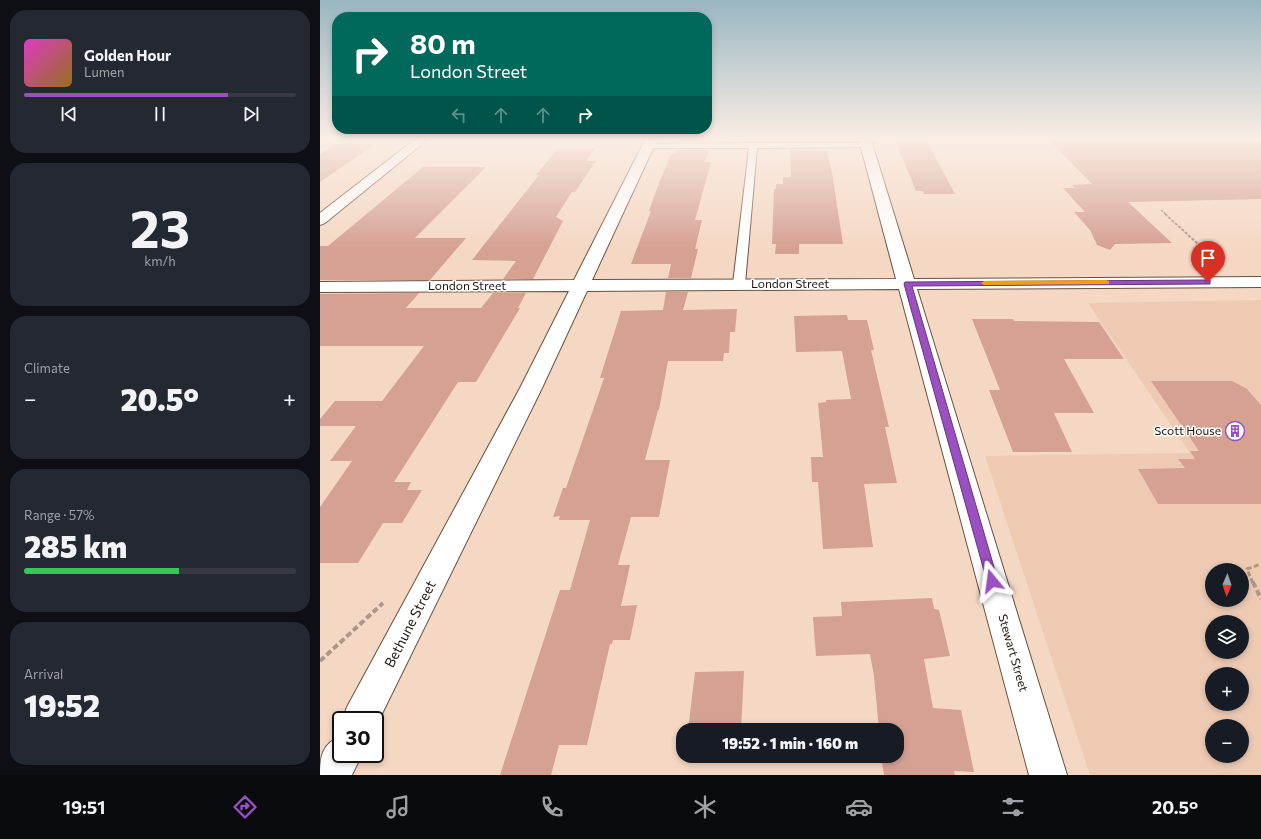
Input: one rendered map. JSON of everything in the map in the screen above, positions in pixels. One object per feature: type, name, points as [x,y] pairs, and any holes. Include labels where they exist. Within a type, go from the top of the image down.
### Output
[{"type":"street","points":[[320,220],[375,176]]},
{"type":"street","name":"Bethune Street","points":[[365,711],[534,381],[633,176]]},
{"type":"street","name":"Stewart Street","points":[[876,176],[1048,775]]},
{"type":"street","name":"London Street","points":[[320,287],[1261,282]]},
{"type":"street","points":[[332,775],[338,763]]},
{"type":"lane","points":[[739,284],[750,176]]},
{"type":"path","points":[[1161,210],[1239,282]]},
{"type":"path","points":[[1261,564],[1247,569],[1261,599]]},
{"type":"shaded area","points":[[1261,300],[1261,775],[1090,775],[985,456],[1190,453],[1088,303]]},
{"type":"building","points":[[320,176],[328,176],[320,182]]},
{"type":"building","points":[[412,176],[477,176],[415,238],[466,238],[430,280],[320,280],[320,246],[328,246]]},
{"type":"building","points":[[538,176],[586,176],[575,192],[572,192],[556,217],[563,221],[533,279],[503,279],[516,261],[472,260]]},
{"type":"building","points":[[662,176],[707,176],[695,220],[702,220],[695,249],[698,249],[691,278],[668,278],[671,264],[631,264],[651,211],[649,211]]},
{"type":"building","points":[[832,176],[843,244],[799,244],[799,254],[775,254],[776,244],[772,244],[774,189],[776,189],[776,184],[783,184],[783,177]]},
{"type":"building","points":[[910,176],[945,176],[955,194],[924,194],[923,191],[916,191]]},
{"type":"building","points":[[1084,176],[1261,176],[1261,199],[1128,202],[1172,243],[1115,244],[1110,250],[1097,245],[1090,230],[1074,212],[1085,212],[1063,188],[1075,188],[1072,185],[1092,184]]},
{"type":"building","points":[[666,292],[688,292],[683,310],[737,309],[735,332],[730,332],[729,353],[724,353],[723,361],[668,361],[659,410],[645,460],[670,460],[659,517],[631,517],[618,565],[630,565],[621,606],[637,605],[630,640],[613,640],[612,644],[610,644],[587,745],[559,745],[551,775],[500,775],[560,590],[570,590],[590,520],[559,520],[560,516],[553,517],[563,488],[566,488],[604,378],[600,378],[621,311],[663,310]]},
{"type":"building","points":[[419,293],[406,308],[481,308],[493,293],[526,293],[518,308],[520,308],[476,382],[458,382],[394,482],[411,482],[407,490],[422,490],[402,523],[383,523],[358,563],[320,563],[320,507],[352,461],[330,461],[356,426],[320,426],[320,419],[335,401],[382,401],[424,346],[320,346],[320,294]]},
{"type":"building","points":[[847,315],[848,320],[867,320],[874,350],[871,350],[889,427],[885,427],[897,483],[864,484],[873,547],[823,549],[818,482],[812,482],[811,457],[823,457],[818,403],[826,402],[826,400],[851,399],[842,351],[796,352],[794,316]]},
{"type":"building","points":[[972,319],[1099,322],[1124,359],[1064,359],[1094,413],[1054,413],[1072,452],[1013,452],[989,390],[1000,390]]},
{"type":"building","name":"Scott House","points":[[1151,381],[1232,381],[1247,389],[1261,405],[1261,504],[1158,504],[1138,469],[1185,468],[1178,459],[1195,459],[1190,451],[1199,451]]},
{"type":"building","points":[[932,598],[934,609],[939,610],[950,656],[924,659],[933,708],[961,710],[974,772],[954,771],[955,775],[884,775],[882,763],[904,763],[904,723],[878,723],[874,676],[870,654],[816,656],[813,617],[842,616],[841,602]]},
{"type":"building","points":[[744,671],[741,723],[689,723],[695,672]]},
{"type":"slow traffic","points":[[984,283],[1106,283]]},
{"type":"place","name":"Scott House","points":[[1235,431]]},
{"type":"route","points":[[992,581],[907,284],[1208,282]]}]
